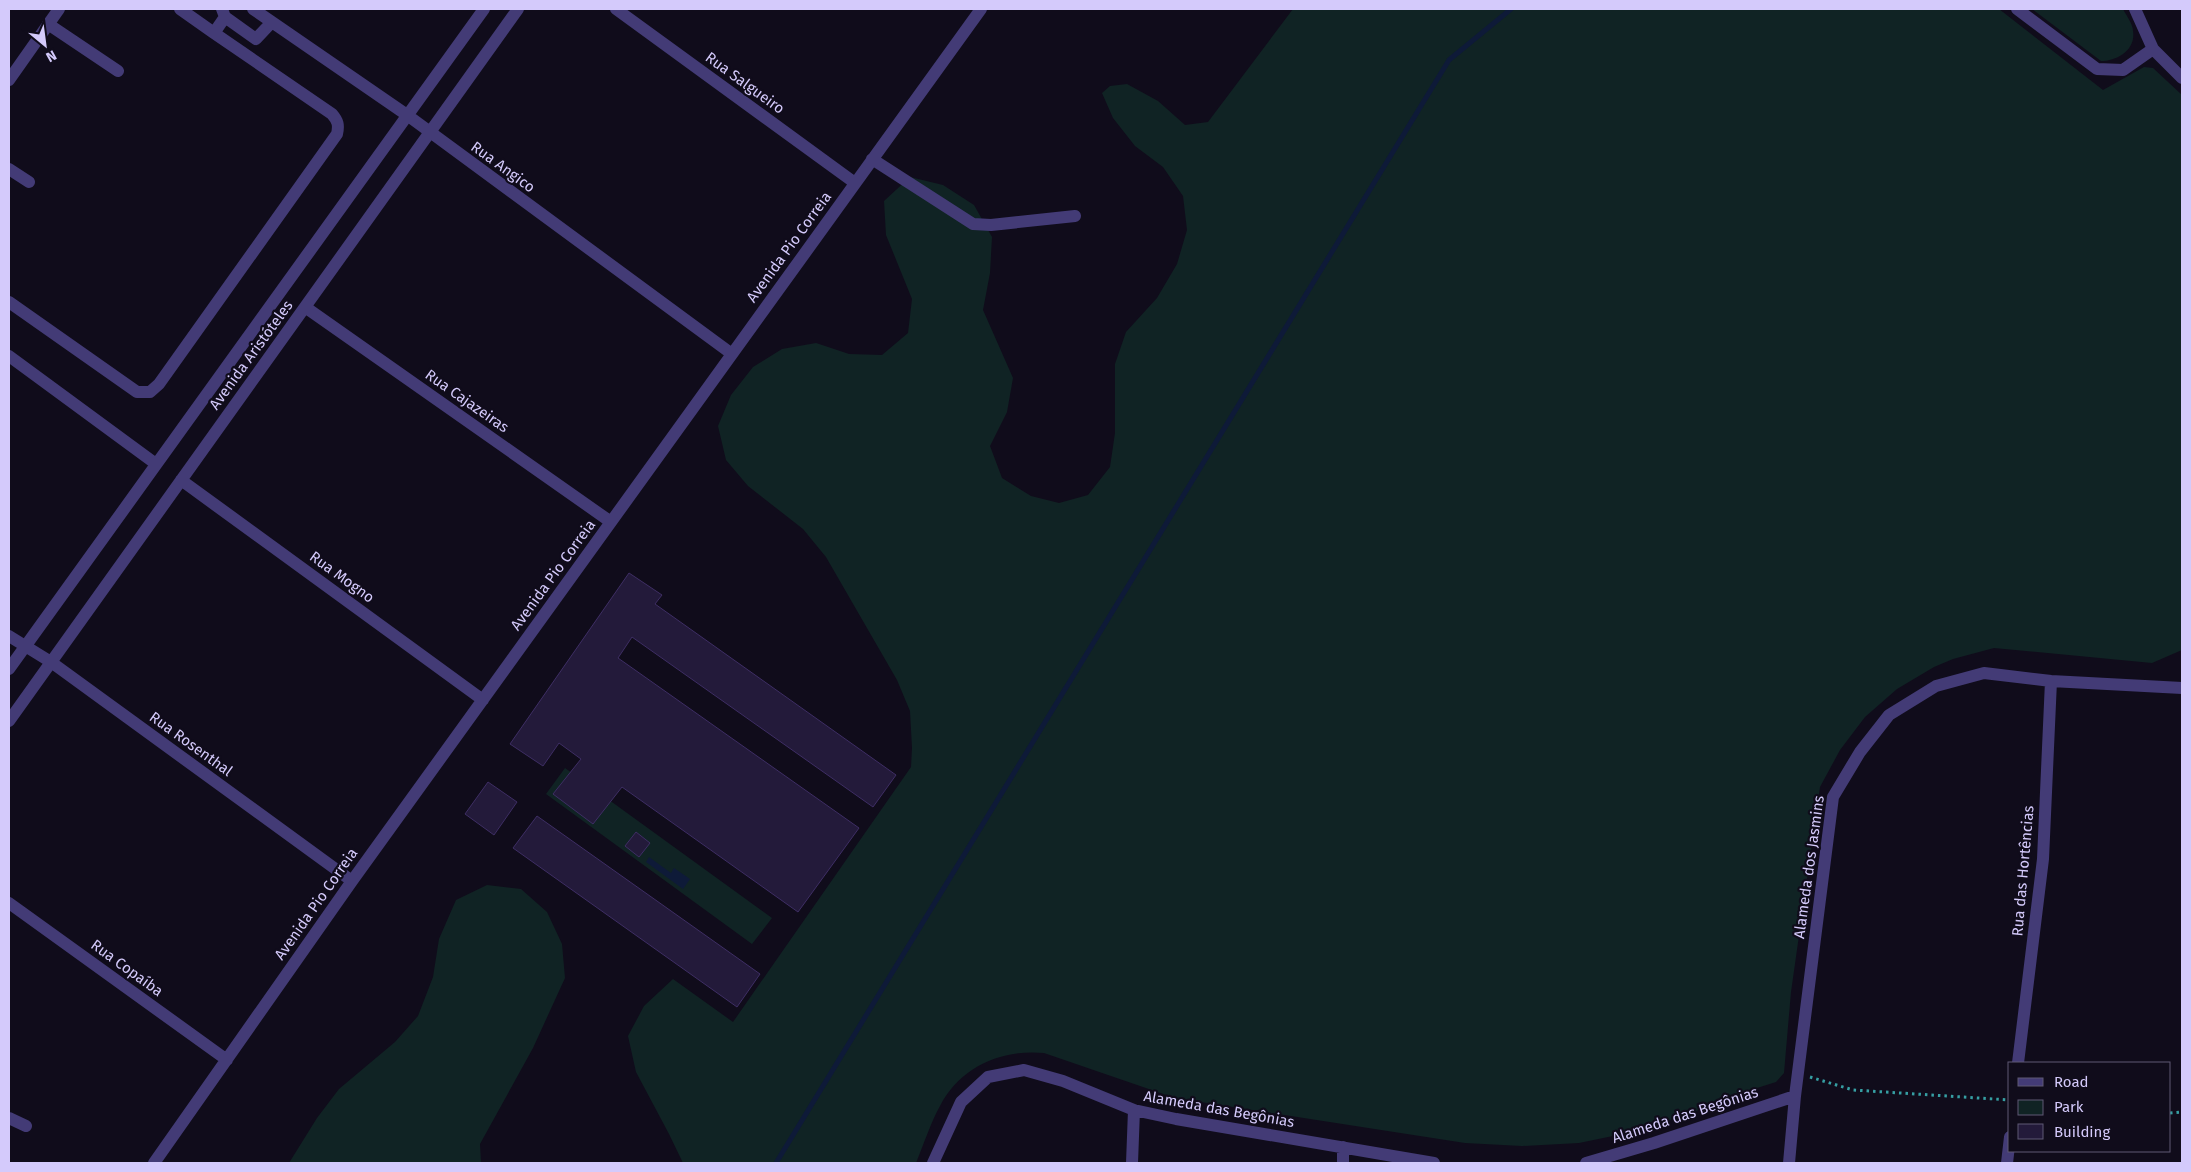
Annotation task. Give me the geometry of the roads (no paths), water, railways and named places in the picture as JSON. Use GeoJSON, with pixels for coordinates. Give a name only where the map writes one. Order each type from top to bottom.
{"type":"FeatureCollection","features":[{"type":"Feature","properties":{"kind":"street"},"geometry":{"type":"LineString","coordinates":[[9,80],[59,9]]}},
{"type":"Feature","properties":{"kind":"street"},"geometry":{"type":"LineString","coordinates":[[9,302],[136,392],[150,392],[159,384],[337,134],[338,120],[332,114],[180,9]]}},
{"type":"Feature","properties":{"kind":"street","name":"Rua Angico"},"geometry":{"type":"LineString","coordinates":[[253,9],[407,115],[732,354]]}},
{"type":"Feature","properties":{"kind":"street","name":"Avenida Aristóteles"},"geometry":{"type":"LineString","coordinates":[[9,669],[484,9]]}},
{"type":"Feature","properties":{"kind":"street","name":"Avenida Aristóteles"},"geometry":{"type":"LineString","coordinates":[[9,721],[518,9]]}},
{"type":"Feature","properties":{"kind":"street","name":"Rua Salgueiro"},"geometry":{"type":"LineString","coordinates":[[616,9],[855,184]]}},
{"type":"Feature","properties":{"kind":"street","name":"Avenida Pio Correia"},"geometry":{"type":"LineString","coordinates":[[154,1163],[352,881],[981,9]]}},
{"type":"Feature","properties":{"kind":"street"},"geometry":{"type":"LineString","coordinates":[[2017,9],[2097,69],[2123,70],[2153,49]]}},
{"type":"Feature","properties":{"kind":"street"},"geometry":{"type":"LineString","coordinates":[[2135,9],[2153,49],[2182,78]]}},
{"type":"Feature","properties":{"kind":"street"},"geometry":{"type":"LineString","coordinates":[[214,33],[224,13],[256,39]]}},
{"type":"Feature","properties":{"kind":"street"},"geometry":{"type":"LineString","coordinates":[[245,53],[272,22]]}},
{"type":"Feature","properties":{"kind":"street"},"geometry":{"type":"LineString","coordinates":[[48,24],[118,71]]}},
{"type":"Feature","properties":{"kind":"street"},"geometry":{"type":"LineString","coordinates":[[872,159],[972,224],[990,226],[1075,216]]}},
{"type":"Feature","properties":{"kind":"street"},"geometry":{"type":"LineString","coordinates":[[9,169],[29,182]]}},
{"type":"Feature","properties":{"kind":"street","name":"Rua Cajazeiras"},"geometry":{"type":"LineString","coordinates":[[305,308],[611,522]]}},
{"type":"Feature","properties":{"kind":"street"},"geometry":{"type":"LineString","coordinates":[[9,356],[156,464]]}},
{"type":"Feature","properties":{"kind":"street","name":"Rua Mogno"},"geometry":{"type":"LineString","coordinates":[[181,480],[482,700]]}},
{"type":"Feature","properties":{"kind":"street","name":"Rua Rosenthal"},"geometry":{"type":"LineString","coordinates":[[9,636],[50,662],[352,881]]}},
{"type":"Feature","properties":{"kind":"street","name":"Alameda dos Jasmins"},"geometry":{"type":"LineString","coordinates":[[1788,1163],[1797,1074],[1833,797],[1860,752],[1889,715],[1936,686],[1984,673],[2051,681],[2182,688]]}},
{"type":"Feature","properties":{"kind":"street","name":"Rua das Hortências"},"geometry":{"type":"LineString","coordinates":[[2018,1062],[2043,859],[2051,681]]}},
{"type":"Feature","properties":{"kind":"street","name":"Rua Copaíba"},"geometry":{"type":"LineString","coordinates":[[9,903],[227,1060]]}},
{"type":"Feature","properties":{"kind":"street","name":"Alameda das Begônias"},"geometry":{"type":"LineString","coordinates":[[933,1163],[961,1102],[988,1077],[1024,1070],[1063,1081],[1134,1110],[1176,1119],[1434,1163]]}},
{"type":"Feature","properties":{"kind":"street","name":"Alameda das Begônias"},"geometry":{"type":"LineString","coordinates":[[1586,1163],[1654,1143],[1795,1096]]}},
{"type":"Feature","properties":{"kind":"street"},"geometry":{"type":"LineString","coordinates":[[1132,1163],[1134,1110]]}},
{"type":"Feature","properties":{"kind":"street"},"geometry":{"type":"LineString","coordinates":[[9,1118],[26,1126]]}},
{"type":"Feature","properties":{"kind":"street"},"geometry":{"type":"LineString","coordinates":[[1342,1163],[1343,1148]]}},
{"type":"Feature","properties":{"kind":"water"},"geometry":{"type":"Polygon","coordinates":[[[649,857],[671,873],[674,868],[690,879],[683,889],[646,862],[649,857]]]}},
{"type":"Feature","properties":{"kind":"waterway"},"geometry":{"type":"LineString","coordinates":[[776,1163],[1449,60],[1511,9]]}}]}
